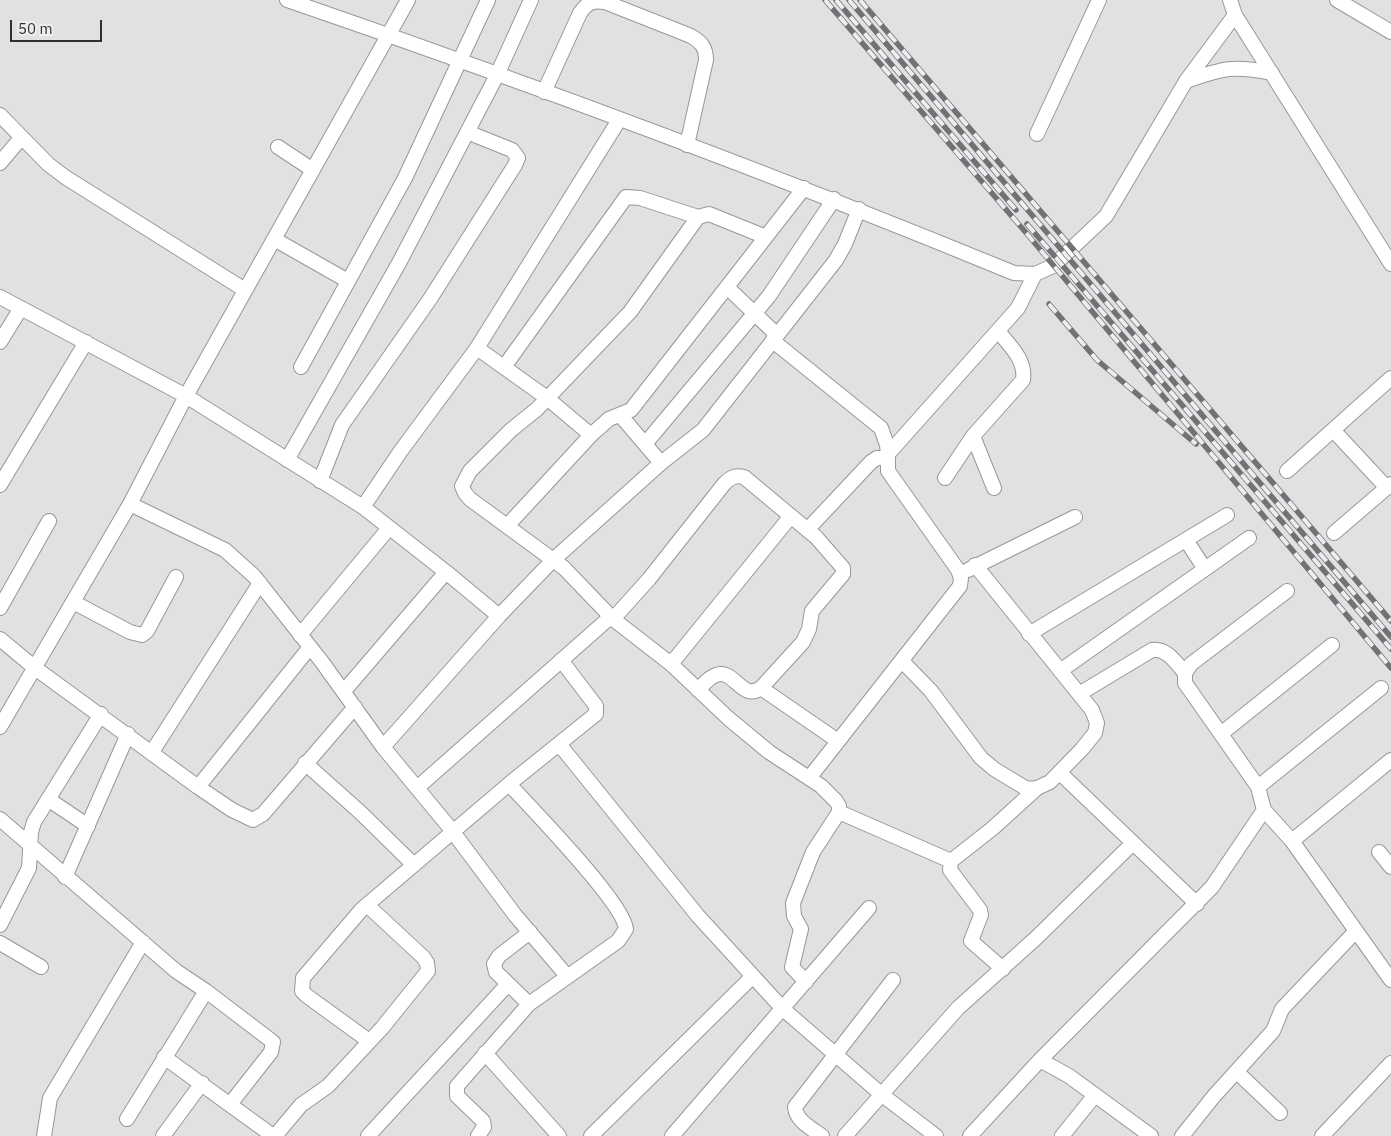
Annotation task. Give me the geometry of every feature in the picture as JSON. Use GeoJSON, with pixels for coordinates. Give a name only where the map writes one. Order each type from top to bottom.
{"type":"FeatureCollection","features":[{"type":"Feature","properties":{"kind":"street"},"geometry":{"type":"LineString","coordinates":[[287,0],[458,60],[834,199],[1014,272],[1035,274],[1053,266],[1106,216],[1186,81],[1234,15]]}},
{"type":"Feature","properties":{"kind":"street"},"geometry":{"type":"LineString","coordinates":[[0,727],[130,504],[186,396],[408,0]]}},
{"type":"Feature","properties":{"kind":"street"},"geometry":{"type":"LineString","coordinates":[[301,367],[405,178],[458,60],[488,0]]}},
{"type":"Feature","properties":{"kind":"street"},"geometry":{"type":"LineString","coordinates":[[287,460],[399,262],[497,75],[531,0]]}},
{"type":"Feature","properties":{"kind":"street"},"geometry":{"type":"LineString","coordinates":[[544,92],[587,2],[595,0],[605,2],[700,42],[706,50],[706,60],[687,145]]}},
{"type":"Feature","properties":{"kind":"street"},"geometry":{"type":"LineString","coordinates":[[1037,134],[1099,0]]}},
{"type":"Feature","properties":{"kind":"street"},"geometry":{"type":"LineString","coordinates":[[1230,0],[1234,15],[1391,264]]}},
{"type":"Feature","properties":{"kind":"street"},"geometry":{"type":"LineString","coordinates":[[1337,0],[1391,32]]}},
{"type":"Feature","properties":{"kind":"street"},"geometry":{"type":"LineString","coordinates":[[1186,81],[1226,68],[1252,69],[1272,74]]}},
{"type":"Feature","properties":{"kind":"street"},"geometry":{"type":"LineString","coordinates":[[0,115],[48,164],[73,182],[246,290]]}},
{"type":"Feature","properties":{"kind":"street"},"geometry":{"type":"LineString","coordinates":[[363,507],[400,452],[476,348],[619,120]]}},
{"type":"Feature","properties":{"kind":"street"},"geometry":{"type":"LineString","coordinates":[[320,481],[342,425],[430,299],[518,158],[512,150],[467,132]]}},
{"type":"Feature","properties":{"kind":"street"},"geometry":{"type":"LineString","coordinates":[[0,163],[21,138]]}},
{"type":"Feature","properties":{"kind":"street"},"geometry":{"type":"LineString","coordinates":[[278,147],[313,170]]}},
{"type":"Feature","properties":{"kind":"street"},"geometry":{"type":"LineString","coordinates":[[507,526],[591,434],[609,420],[631,410],[728,288],[804,188]]}},
{"type":"Feature","properties":{"kind":"street"},"geometry":{"type":"LineString","coordinates":[[504,367],[626,197],[634,196],[698,217],[709,214],[766,237]]}},
{"type":"Feature","properties":{"kind":"street"},"geometry":{"type":"LineString","coordinates":[[645,444],[736,338],[769,296],[834,199]]}},
{"type":"Feature","properties":{"kind":"street"},"geometry":{"type":"LineString","coordinates":[[383,747],[499,616],[553,560],[661,463],[703,430],[836,260],[851,231],[859,209]]}},
{"type":"Feature","properties":{"kind":"street"},"geometry":{"type":"LineString","coordinates":[[698,217],[630,312],[547,398],[511,430],[464,479],[462,486],[465,493],[553,560],[613,619],[671,664],[769,752],[810,777],[836,801],[839,812],[813,852],[793,903],[794,916],[801,929],[792,967],[806,982]]}},
{"type":"Feature","properties":{"kind":"street"},"geometry":{"type":"LineString","coordinates":[[274,239],[348,282]]}},
{"type":"Feature","properties":{"kind":"street"},"geometry":{"type":"LineString","coordinates":[[807,530],[871,462],[887,456],[1018,308],[1035,274]]}},
{"type":"Feature","properties":{"kind":"street"},"geometry":{"type":"LineString","coordinates":[[728,288],[775,333],[773,341]]}},
{"type":"Feature","properties":{"kind":"street"},"geometry":{"type":"LineString","coordinates":[[0,297],[186,396],[363,507],[499,616]]}},
{"type":"Feature","properties":{"kind":"street"},"geometry":{"type":"LineString","coordinates":[[0,342],[21,308]]}},
{"type":"Feature","properties":{"kind":"street"},"geometry":{"type":"LineString","coordinates":[[946,478],[974,436],[1023,380],[1025,370],[1021,360],[998,331]]}},
{"type":"Feature","properties":{"kind":"street"},"geometry":{"type":"LineString","coordinates":[[773,341],[882,428],[887,445],[888,470],[891,476],[958,570],[961,578],[960,586],[810,777]]}},
{"type":"Feature","properties":{"kind":"street"},"geometry":{"type":"LineString","coordinates":[[0,485],[86,342]]}},
{"type":"Feature","properties":{"kind":"street"},"geometry":{"type":"LineString","coordinates":[[476,348],[547,398],[591,434]]}},
{"type":"Feature","properties":{"kind":"street"},"geometry":{"type":"LineString","coordinates":[[1287,471],[1391,378]]}},
{"type":"Feature","properties":{"kind":"street"},"geometry":{"type":"LineString","coordinates":[[621,416],[661,463]]}},
{"type":"Feature","properties":{"kind":"street"},"geometry":{"type":"LineString","coordinates":[[1333,430],[1389,486],[1334,533]]}},
{"type":"Feature","properties":{"kind":"street"},"geometry":{"type":"LineString","coordinates":[[974,436],[994,488]]}},
{"type":"Feature","properties":{"kind":"street"},"geometry":{"type":"LineString","coordinates":[[417,788],[607,620],[613,619],[649,578],[724,484],[732,477],[744,477],[807,530],[843,568],[843,574],[812,610],[809,629],[803,642],[756,692],[750,692],[726,675],[719,674],[713,676],[698,690]]}},
{"type":"Feature","properties":{"kind":"street"},"geometry":{"type":"LineString","coordinates":[[130,504],[225,550],[243,564],[344,691],[383,747],[567,976]]}},
{"type":"Feature","properties":{"kind":"street"},"geometry":{"type":"LineString","coordinates":[[1029,634],[1227,515]]}},
{"type":"Feature","properties":{"kind":"street"},"geometry":{"type":"LineString","coordinates":[[671,664],[791,516]]}},
{"type":"Feature","properties":{"kind":"street"},"geometry":{"type":"LineString","coordinates":[[961,578],[975,566],[1076,518]]}},
{"type":"Feature","properties":{"kind":"street"},"geometry":{"type":"LineString","coordinates":[[0,608],[48,521]]}},
{"type":"Feature","properties":{"kind":"street"},"geometry":{"type":"LineString","coordinates":[[300,636],[389,528]]}},
{"type":"Feature","properties":{"kind":"street"},"geometry":{"type":"LineString","coordinates":[[1060,671],[1249,538]]}},
{"type":"Feature","properties":{"kind":"street"},"geometry":{"type":"LineString","coordinates":[[1186,540],[1205,569]]}},
{"type":"Feature","properties":{"kind":"street"},"geometry":{"type":"LineString","coordinates":[[975,566],[1092,710],[1097,723],[1094,733],[1060,773],[1037,788],[993,828],[951,860],[950,870],[980,910],[981,915],[971,942],[1003,969]]}},
{"type":"Feature","properties":{"kind":"street"},"geometry":{"type":"LineString","coordinates":[[344,691],[446,572]]}},
{"type":"Feature","properties":{"kind":"street"},"geometry":{"type":"LineString","coordinates":[[73,602],[130,632],[142,634],[147,631],[176,577]]}},
{"type":"Feature","properties":{"kind":"street"},"geometry":{"type":"LineString","coordinates":[[152,752],[260,583]]}},
{"type":"Feature","properties":{"kind":"street"},"geometry":{"type":"LineString","coordinates":[[1185,673],[1191,664],[1287,591]]}},
{"type":"Feature","properties":{"kind":"street"},"geometry":{"type":"LineString","coordinates":[[0,639],[36,668],[198,787],[239,815],[253,820],[263,814],[355,707]]}},
{"type":"Feature","properties":{"kind":"street"},"geometry":{"type":"LineString","coordinates":[[1222,733],[1332,645]]}},
{"type":"Feature","properties":{"kind":"street"},"geometry":{"type":"LineString","coordinates":[[198,787],[310,647]]}},
{"type":"Feature","properties":{"kind":"street"},"geometry":{"type":"LineString","coordinates":[[1078,694],[1152,650],[1159,649],[1165,652],[1185,673],[1186,683],[1258,787],[1264,810],[1292,842],[1391,980]]}},
{"type":"Feature","properties":{"kind":"street"},"geometry":{"type":"LineString","coordinates":[[369,1041],[307,996],[302,991],[302,978],[367,905],[509,784],[591,719],[597,710],[562,660]]}},
{"type":"Feature","properties":{"kind":"street"},"geometry":{"type":"LineString","coordinates":[[902,661],[931,691],[981,758],[1015,783],[1027,789],[1037,788]]}},
{"type":"Feature","properties":{"kind":"street"},"geometry":{"type":"LineString","coordinates":[[761,688],[838,741]]}},
{"type":"Feature","properties":{"kind":"street"},"geometry":{"type":"LineString","coordinates":[[1258,787],[1381,688]]}},
{"type":"Feature","properties":{"kind":"street"},"geometry":{"type":"LineString","coordinates":[[0,925],[26,874],[31,855],[30,846],[34,822],[101,714]]}},
{"type":"Feature","properties":{"kind":"street"},"geometry":{"type":"LineString","coordinates":[[65,877],[128,734]]}},
{"type":"Feature","properties":{"kind":"street"},"geometry":{"type":"LineString","coordinates":[[559,744],[698,916],[783,1009],[881,1094],[936,1136]]}},
{"type":"Feature","properties":{"kind":"street"},"geometry":{"type":"LineString","coordinates":[[1292,842],[1391,760]]}},
{"type":"Feature","properties":{"kind":"street"},"geometry":{"type":"LineString","coordinates":[[305,764],[361,813],[414,865]]}},
{"type":"Feature","properties":{"kind":"street"},"geometry":{"type":"LineString","coordinates":[[1060,773],[1196,904]]}},
{"type":"Feature","properties":{"kind":"street"},"geometry":{"type":"LineString","coordinates":[[478,1136],[484,1127],[483,1121],[456,1096],[457,1086],[529,1004],[618,941],[626,929],[626,922],[606,893],[509,784]]}},
{"type":"Feature","properties":{"kind":"street"},"geometry":{"type":"LineString","coordinates":[[48,799],[88,826]]}},
{"type":"Feature","properties":{"kind":"street"},"geometry":{"type":"LineString","coordinates":[[970,1136],[1040,1060],[1196,904],[1217,880],[1264,810]]}},
{"type":"Feature","properties":{"kind":"street"},"geometry":{"type":"LineString","coordinates":[[839,812],[951,860]]}},
{"type":"Feature","properties":{"kind":"street"},"geometry":{"type":"LineString","coordinates":[[0,820],[176,972],[206,991],[273,1042],[270,1052],[231,1103]]}},
{"type":"Feature","properties":{"kind":"street"},"geometry":{"type":"LineString","coordinates":[[845,1136],[958,1008],[1003,969],[1132,843]]}},
{"type":"Feature","properties":{"kind":"street"},"geometry":{"type":"LineString","coordinates":[[1379,852],[1391,866]]}},
{"type":"Feature","properties":{"kind":"street"},"geometry":{"type":"LineString","coordinates":[[164,1056],[274,1136],[301,1105],[328,1086],[428,971],[428,963],[423,957],[367,905]]}},
{"type":"Feature","properties":{"kind":"street"},"geometry":{"type":"LineString","coordinates":[[672,1136],[869,908]]}},
{"type":"Feature","properties":{"kind":"street"},"geometry":{"type":"LineString","coordinates":[[529,1004],[496,972],[494,964],[499,956],[530,932]]}},
{"type":"Feature","properties":{"kind":"street"},"geometry":{"type":"LineString","coordinates":[[1182,1136],[1274,1031],[1282,1009],[1355,932]]}},
{"type":"Feature","properties":{"kind":"street"},"geometry":{"type":"LineString","coordinates":[[44,1136],[50,1098],[142,942]]}},
{"type":"Feature","properties":{"kind":"street"},"geometry":{"type":"LineString","coordinates":[[0,943],[41,967]]}},
{"type":"Feature","properties":{"kind":"street"},"geometry":{"type":"LineString","coordinates":[[591,1136],[753,976]]}},
{"type":"Feature","properties":{"kind":"street"},"geometry":{"type":"LineString","coordinates":[[822,1136],[800,1120],[795,1114],[795,1107],[893,980]]}},
{"type":"Feature","properties":{"kind":"street"},"geometry":{"type":"LineString","coordinates":[[368,1136],[508,984]]}},
{"type":"Feature","properties":{"kind":"street"},"geometry":{"type":"LineString","coordinates":[[127,1119],[164,1056],[206,991]]}},
{"type":"Feature","properties":{"kind":"street"},"geometry":{"type":"LineString","coordinates":[[485,1053],[559,1136]]}},
{"type":"Feature","properties":{"kind":"street"},"geometry":{"type":"LineString","coordinates":[[1040,1060],[1069,1076],[1151,1136]]}},
{"type":"Feature","properties":{"kind":"street"},"geometry":{"type":"LineString","coordinates":[[1322,1136],[1391,1063]]}},
{"type":"Feature","properties":{"kind":"street"},"geometry":{"type":"LineString","coordinates":[[1237,1072],[1280,1113]]}},
{"type":"Feature","properties":{"kind":"street"},"geometry":{"type":"LineString","coordinates":[[163,1136],[202,1083]]}},
{"type":"Feature","properties":{"kind":"street"},"geometry":{"type":"LineString","coordinates":[[1062,1136],[1095,1095]]}},
{"type":"Feature","properties":{"kind":"railway"},"geometry":{"type":"LineString","coordinates":[[825,0],[1028,235],[1391,668]]}},
{"type":"Feature","properties":{"kind":"railway"},"geometry":{"type":"LineString","coordinates":[[836,0],[1016,210]]}},
{"type":"Feature","properties":{"kind":"railway"},"geometry":{"type":"LineString","coordinates":[[849,0],[1391,637]]}},
{"type":"Feature","properties":{"kind":"railway"},"geometry":{"type":"LineString","coordinates":[[860,0],[1391,621]]}},
{"type":"Feature","properties":{"kind":"railway"},"geometry":{"type":"LineString","coordinates":[[1027,224],[1391,649]]}},
{"type":"Feature","properties":{"kind":"railway"},"geometry":{"type":"LineString","coordinates":[[1049,304],[1097,360],[1196,444]]}}]}
